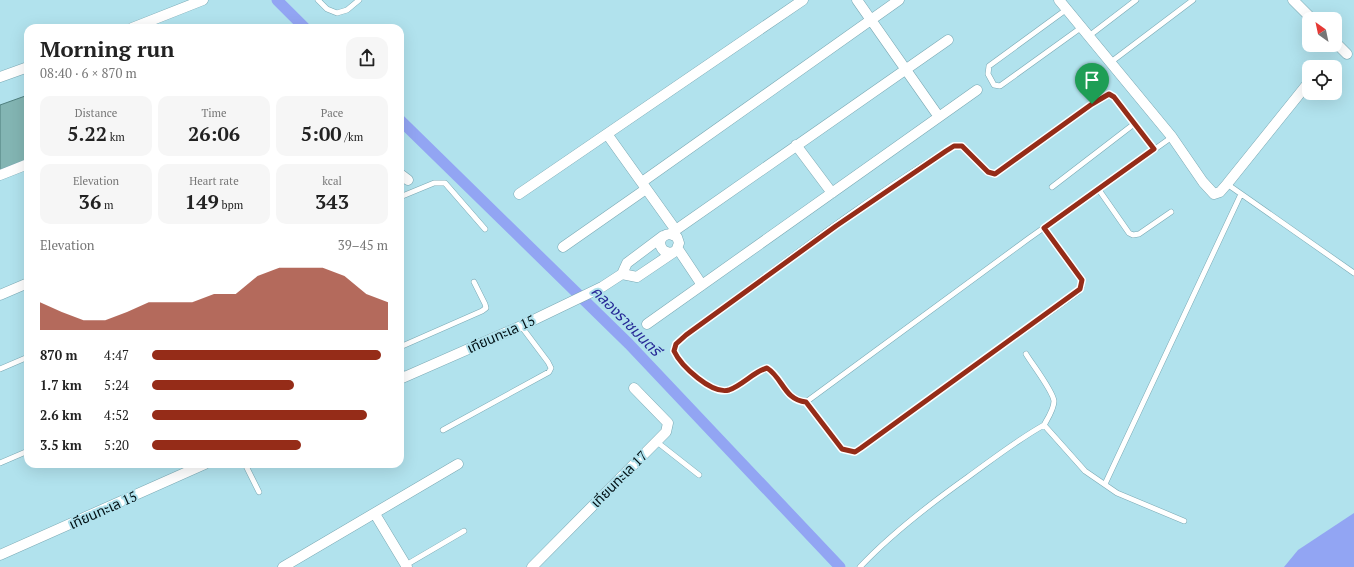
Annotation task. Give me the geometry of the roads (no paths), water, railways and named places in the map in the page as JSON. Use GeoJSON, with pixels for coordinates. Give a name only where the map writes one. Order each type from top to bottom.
{"type":"FeatureCollection","features":[{"type":"Feature","properties":{"kind":"street"},"geometry":{"type":"LineString","coordinates":[[142,24],[203,0]]}},
{"type":"Feature","properties":{"kind":"street"},"geometry":{"type":"LineString","coordinates":[[519,194],[803,0]]}},
{"type":"Feature","properties":{"kind":"street"},"geometry":{"type":"LineString","coordinates":[[857,0],[939,117]]}},
{"type":"Feature","properties":{"kind":"street"},"geometry":{"type":"LineString","coordinates":[[563,247],[644,185],[870,19],[899,0]]}},
{"type":"Feature","properties":{"kind":"street"},"geometry":{"type":"LineString","coordinates":[[1059,0],[1172,138],[1212,193],[1220,192],[1302,91]]}},
{"type":"Feature","properties":{"kind":"street"},"geometry":{"type":"LineString","coordinates":[[1293,0],[1305,12]]}},
{"type":"Feature","properties":{"kind":"street"},"geometry":{"type":"LineString","coordinates":[[607,134],[644,185],[669,233],[675,235],[679,240],[676,250],[637,277],[622,274],[627,263],[669,233],[948,40]]}},
{"type":"Feature","properties":{"kind":"street"},"geometry":{"type":"LineString","coordinates":[[1342,49],[1347,54]]}},
{"type":"Feature","properties":{"kind":"street"},"geometry":{"type":"LineString","coordinates":[[0,77],[24,68]]}},
{"type":"Feature","properties":{"kind":"street"},"geometry":{"type":"LineString","coordinates":[[647,324],[977,90]]}},
{"type":"Feature","properties":{"kind":"street"},"geometry":{"type":"LineString","coordinates":[[796,145],[832,193]]}},
{"type":"Feature","properties":{"kind":"street"},"geometry":{"type":"LineString","coordinates":[[0,174],[24,165]]}},
{"type":"Feature","properties":{"kind":"street"},"geometry":{"type":"LineString","coordinates":[[669,233],[660,242],[661,249],[667,253],[676,250]]}},
{"type":"Feature","properties":{"kind":"street"},"geometry":{"type":"LineString","coordinates":[[676,250],[702,285]]}},
{"type":"Feature","properties":{"kind":"street","name":"เทียนทะเล 15"},"geometry":{"type":"LineString","coordinates":[[404,374],[521,326],[602,287],[622,274]]}},
{"type":"Feature","properties":{"kind":"street"},"geometry":{"type":"LineString","coordinates":[[0,295],[24,285]]}},
{"type":"Feature","properties":{"kind":"street","name":"เทียนทะเล 17"},"geometry":{"type":"LineString","coordinates":[[532,567],[666,432],[668,423],[634,388]]}},
{"type":"Feature","properties":{"kind":"street"},"geometry":{"type":"LineString","coordinates":[[283,567],[458,464]]}},
{"type":"Feature","properties":{"kind":"street","name":"เทียนทะเล 15"},"geometry":{"type":"LineString","coordinates":[[0,555],[196,468]]}},
{"type":"Feature","properties":{"kind":"street"},"geometry":{"type":"LineString","coordinates":[[375,514],[407,566]]}},
{"type":"Feature","properties":{"kind":"lane"},"geometry":{"type":"LineString","coordinates":[[318,0],[328,9],[337,13],[346,10],[360,0]]}},
{"type":"Feature","properties":{"kind":"lane"},"geometry":{"type":"LineString","coordinates":[[1089,36],[1136,0]]}},
{"type":"Feature","properties":{"kind":"lane"},"geometry":{"type":"LineString","coordinates":[[1111,62],[1193,0]]}},
{"type":"Feature","properties":{"kind":"lane"},"geometry":{"type":"LineString","coordinates":[[1067,9],[989,66],[988,74],[994,85],[1000,86],[1082,27]]}},
{"type":"Feature","properties":{"kind":"lane"},"geometry":{"type":"LineString","coordinates":[[1154,149],[1114,97],[1109,94],[1105,95],[995,174],[988,172],[962,146],[954,146],[891,187],[686,335],[676,344],[674,351],[686,368],[701,380],[722,391],[730,389],[761,370],[767,368],[792,397],[797,401],[806,402],[1044,228],[1099,190],[1154,149],[1172,138]]}},
{"type":"Feature","properties":{"kind":"lane"},"geometry":{"type":"LineString","coordinates":[[1052,187],[1134,124]]}},
{"type":"Feature","properties":{"kind":"lane"},"geometry":{"type":"LineString","coordinates":[[404,196],[440,182],[445,183],[451,188],[485,229]]}},
{"type":"Feature","properties":{"kind":"lane"},"geometry":{"type":"LineString","coordinates":[[1227,184],[1354,273]]}},
{"type":"Feature","properties":{"kind":"lane"},"geometry":{"type":"LineString","coordinates":[[1099,190],[1129,232],[1133,235],[1139,234],[1171,212]]}},
{"type":"Feature","properties":{"kind":"lane"},"geometry":{"type":"LineString","coordinates":[[1105,484],[1242,194]]}},
{"type":"Feature","properties":{"kind":"lane"},"geometry":{"type":"LineString","coordinates":[[806,402],[842,449],[855,452],[1078,292],[1082,286],[1082,280],[1044,228]]}},
{"type":"Feature","properties":{"kind":"lane"},"geometry":{"type":"LineString","coordinates":[[404,345],[486,308],[474,282]]}},
{"type":"Feature","properties":{"kind":"lane"},"geometry":{"type":"LineString","coordinates":[[443,430],[549,372],[551,368],[548,362],[521,326]]}},
{"type":"Feature","properties":{"kind":"lane"},"geometry":{"type":"LineString","coordinates":[[860,567],[906,524],[939,498],[1010,446],[1044,425],[1052,409],[1054,400],[1026,354]]}},
{"type":"Feature","properties":{"kind":"lane"},"geometry":{"type":"LineString","coordinates":[[0,369],[24,359]]}},
{"type":"Feature","properties":{"kind":"lane"},"geometry":{"type":"LineString","coordinates":[[1044,425],[1085,471],[1117,493],[1184,522]]}},
{"type":"Feature","properties":{"kind":"lane"},"geometry":{"type":"LineString","coordinates":[[657,442],[699,475]]}},
{"type":"Feature","properties":{"kind":"lane"},"geometry":{"type":"LineString","coordinates":[[0,463],[24,453]]}},
{"type":"Feature","properties":{"kind":"lane"},"geometry":{"type":"LineString","coordinates":[[247,468],[259,492]]}},
{"type":"Feature","properties":{"kind":"lane"},"geometry":{"type":"LineString","coordinates":[[407,566],[464,531]]}},
{"type":"Feature","properties":{"kind":"water"},"geometry":{"type":"Polygon","coordinates":[[[1354,513],[1354,567],[1284,567],[1298,550],[1354,513]]]}},
{"type":"Feature","properties":{"kind":"waterway","name":"คลองราชมนตรี"},"geometry":{"type":"LineString","coordinates":[[277,0],[301,24]]}},
{"type":"Feature","properties":{"kind":"waterway","name":"คลองราชมนตรี"},"geometry":{"type":"LineString","coordinates":[[404,124],[629,344],[840,567]]}}]}
